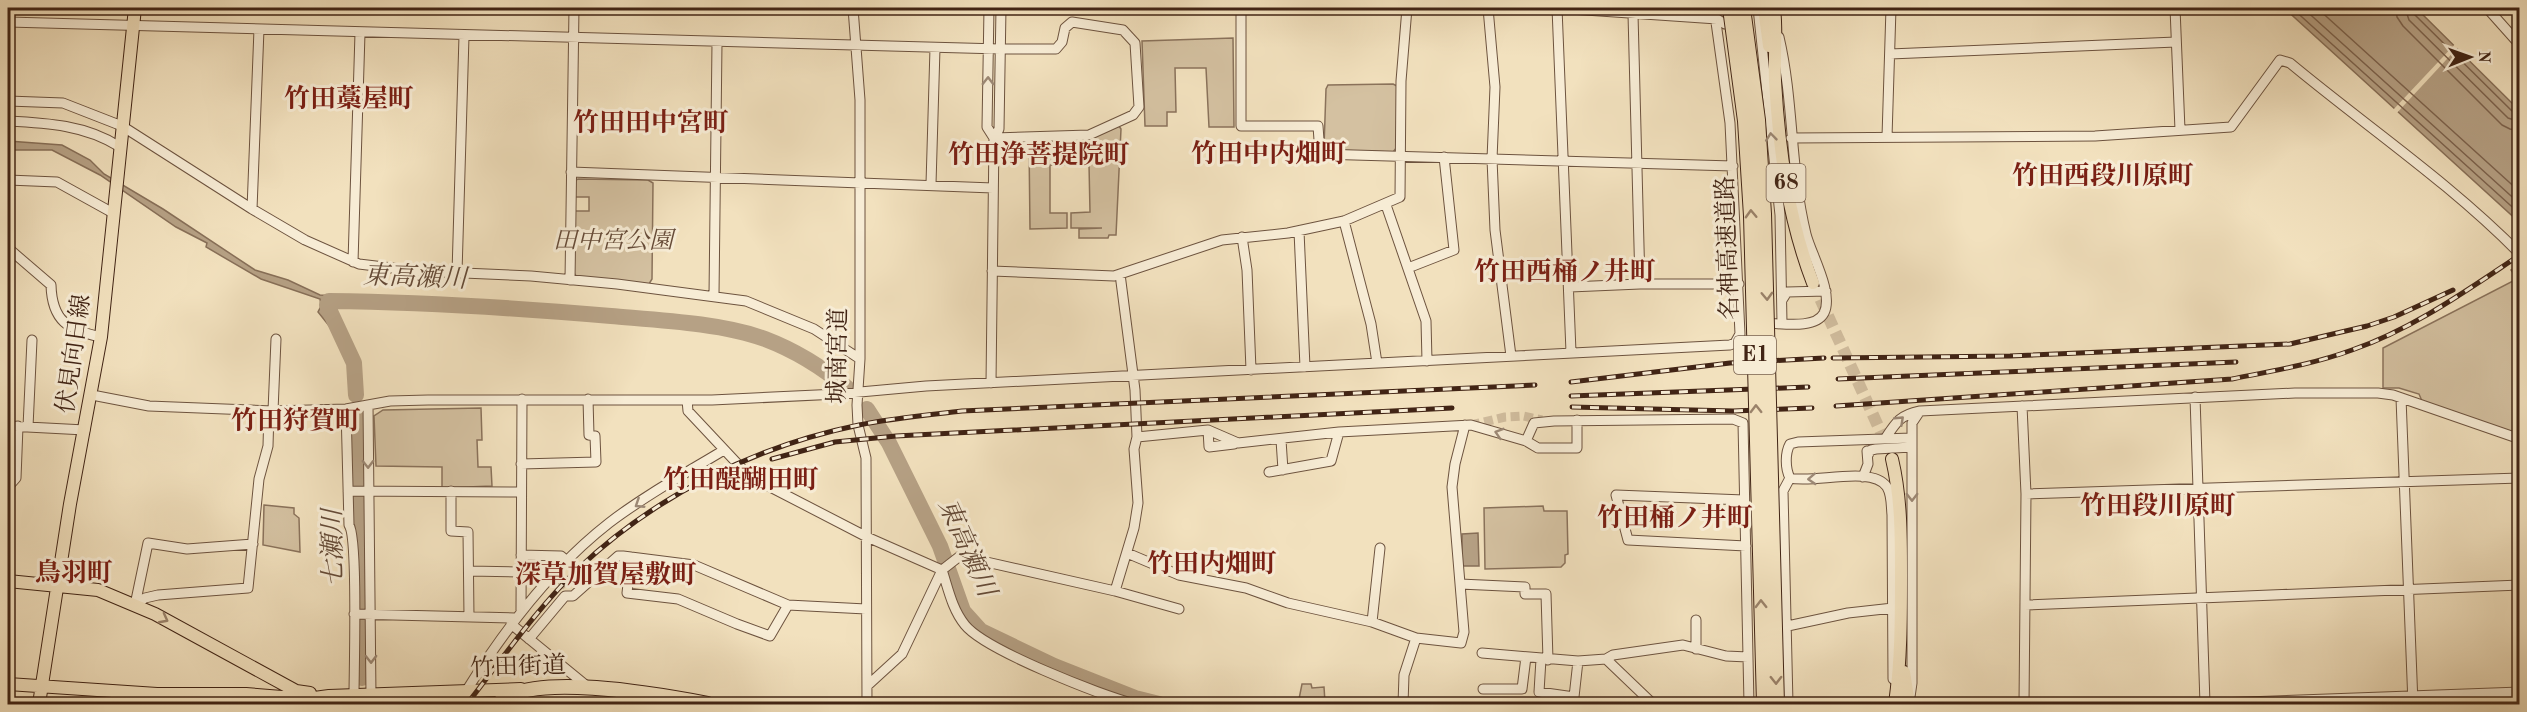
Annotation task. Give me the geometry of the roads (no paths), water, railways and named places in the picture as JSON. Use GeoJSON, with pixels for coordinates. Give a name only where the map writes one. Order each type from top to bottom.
{"type":"FeatureCollection","features":[{"type":"Feature","properties":{"kind":"highway","name":"名神高速道路"},"geometry":{"type":"LineString","coordinates":[[1730,8],[1745,121],[1751,216],[1764,705]]}},
{"type":"Feature","properties":{"kind":"highway","name":"名神高速道路"},"geometry":{"type":"LineString","coordinates":[[1743,8],[1758,120],[1764,214],[1777,705]]}},
{"type":"Feature","properties":{"kind":"highway","name":"竹田街道"},"geometry":{"type":"LineString","coordinates":[[529,689],[626,690],[667,700],[707,704]]}},
{"type":"Feature","properties":{"kind":"highway"},"geometry":{"type":"LineString","coordinates":[[498,705],[508,696],[529,689]]}},
{"type":"Feature","properties":{"kind":"main road","name":"伏見向日線"},"geometry":{"type":"LineString","coordinates":[[39,705],[57,585],[101,337],[135,8]]}},
{"type":"Feature","properties":{"kind":"main road","name":"68"},"geometry":{"type":"LineString","coordinates":[[1764,8],[1770,62],[1775,80]]}},
{"type":"Feature","properties":{"kind":"main road","name":"68"},"geometry":{"type":"LineString","coordinates":[[1774,8],[1776,22],[1775,80],[1791,220],[1813,283]]}},
{"type":"Feature","properties":{"kind":"main road"},"geometry":{"type":"LineString","coordinates":[[1892,459],[1900,508],[1902,656],[1909,703]]}},
{"type":"Feature","properties":{"kind":"main road","name":"竹田街道"},"geometry":{"type":"LineString","coordinates":[[8,581],[98,590],[135,605],[296,691],[353,700],[371,695],[529,689]]}},
{"type":"Feature","properties":{"kind":"main road"},"geometry":{"type":"LineString","coordinates":[[1895,705],[1902,656]]}},
{"type":"Feature","properties":{"kind":"main road"},"geometry":{"type":"LineString","coordinates":[[276,679],[281,686],[279,701]]}},
{"type":"Feature","properties":{"kind":"main road","name":"竹田街道"},"geometry":{"type":"LineString","coordinates":[[8,684],[279,701],[329,696]]}},
{"type":"Feature","properties":{"kind":"main road"},"geometry":{"type":"LineString","coordinates":[[414,694],[456,704],[479,705]]}},
{"type":"Feature","properties":{"kind":"street"},"geometry":{"type":"LineString","coordinates":[[570,280],[574,8]]}},
{"type":"Feature","properties":{"kind":"street","name":"城南宮道"},"geometry":{"type":"LineString","coordinates":[[853,8],[860,100],[858,425],[866,458],[867,705]]}},
{"type":"Feature","properties":{"kind":"street"},"geometry":{"type":"LineString","coordinates":[[988,8],[987,127],[994,138]]}},
{"type":"Feature","properties":{"kind":"street"},"geometry":{"type":"LineString","coordinates":[[991,383],[994,138],[999,129],[1001,8]]}},
{"type":"Feature","properties":{"kind":"street"},"geometry":{"type":"LineString","coordinates":[[1241,8],[1241,126],[1318,126],[1320,154],[1733,166]]}},
{"type":"Feature","properties":{"kind":"street"},"geometry":{"type":"LineString","coordinates":[[992,271],[1114,276],[1222,240],[1299,231],[1344,221],[1386,205],[1400,197],[1401,81],[1407,8]]}},
{"type":"Feature","properties":{"kind":"street"},"geometry":{"type":"LineString","coordinates":[[1488,8],[1496,87],[1492,159],[1495,230],[1511,356]]}},
{"type":"Feature","properties":{"kind":"street"},"geometry":{"type":"LineString","coordinates":[[1571,352],[1570,287],[1556,8],[1717,19],[1725,24],[1759,23]]}},
{"type":"Feature","properties":{"kind":"street"},"geometry":{"type":"LineString","coordinates":[[92,395],[149,406],[271,411],[346,409],[390,401],[687,400],[1730,345],[1736,343],[1740,334],[1739,284],[1730,123],[1714,8]]}},
{"type":"Feature","properties":{"kind":"street"},"geometry":{"type":"LineString","coordinates":[[1758,8],[1780,215],[1782,323]]}},
{"type":"Feature","properties":{"kind":"street"},"geometry":{"type":"LineString","coordinates":[[1887,138],[1891,8]]}},
{"type":"Feature","properties":{"kind":"street"},"geometry":{"type":"LineString","coordinates":[[2175,8],[2180,130]]}},
{"type":"Feature","properties":{"kind":"street"},"geometry":{"type":"LineString","coordinates":[[2487,8],[2517,40]]}},
{"type":"Feature","properties":{"kind":"street"},"geometry":{"type":"LineString","coordinates":[[1633,14],[1640,284]]}},
{"type":"Feature","properties":{"kind":"street"},"geometry":{"type":"LineString","coordinates":[[2487,25],[2495,17]]}},
{"type":"Feature","properties":{"kind":"street"},"geometry":{"type":"LineString","coordinates":[[8,22],[989,49],[1056,49],[1062,42],[1065,28],[1072,22],[1123,30],[1135,43],[1139,107],[1133,115],[1089,135],[994,138]]}},
{"type":"Feature","properties":{"kind":"street"},"geometry":{"type":"LineString","coordinates":[[1740,322],[1812,323],[1819,319],[1826,307],[1826,291],[1804,225],[1791,138],[1781,45],[1776,22]]}},
{"type":"Feature","properties":{"kind":"street"},"geometry":{"type":"LineString","coordinates":[[252,209],[259,29]]}},
{"type":"Feature","properties":{"kind":"street"},"geometry":{"type":"LineString","coordinates":[[353,262],[360,33]]}},
{"type":"Feature","properties":{"kind":"street"},"geometry":{"type":"LineString","coordinates":[[457,273],[464,36]]}},
{"type":"Feature","properties":{"kind":"street"},"geometry":{"type":"LineString","coordinates":[[1890,54],[2176,42]]}},
{"type":"Feature","properties":{"kind":"street"},"geometry":{"type":"LineString","coordinates":[[714,295],[717,43]]}},
{"type":"Feature","properties":{"kind":"street"},"geometry":{"type":"LineString","coordinates":[[931,184],[935,48]]}},
{"type":"Feature","properties":{"kind":"street"},"geometry":{"type":"LineString","coordinates":[[1791,138],[2095,136],[2231,126],[2280,60],[2290,63],[2420,164],[2499,232],[2520,254]]}},
{"type":"Feature","properties":{"kind":"street"},"geometry":{"type":"LineString","coordinates":[[8,101],[63,103],[122,126],[252,209],[306,240],[353,262],[395,270],[570,280],[746,300],[814,329],[860,359]]}},
{"type":"Feature","properties":{"kind":"street"},"geometry":{"type":"LineString","coordinates":[[8,121],[67,126],[91,132],[120,147]]}},
{"type":"Feature","properties":{"kind":"street"},"geometry":{"type":"LineString","coordinates":[[1408,268],[1454,250],[1444,158]]}},
{"type":"Feature","properties":{"kind":"street"},"geometry":{"type":"LineString","coordinates":[[571,172],[993,188]]}},
{"type":"Feature","properties":{"kind":"street"},"geometry":{"type":"LineString","coordinates":[[8,180],[57,182],[113,210]]}},
{"type":"Feature","properties":{"kind":"street"},"geometry":{"type":"LineString","coordinates":[[1386,205],[1426,321],[1427,361]]}},
{"type":"Feature","properties":{"kind":"street"},"geometry":{"type":"LineString","coordinates":[[1344,221],[1371,324],[1377,363]]}},
{"type":"Feature","properties":{"kind":"street"},"geometry":{"type":"LineString","coordinates":[[1299,231],[1305,367]]}},
{"type":"Feature","properties":{"kind":"street"},"geometry":{"type":"LineString","coordinates":[[1242,237],[1247,270],[1251,370]]}},
{"type":"Feature","properties":{"kind":"street"},"geometry":{"type":"LineString","coordinates":[[8,248],[51,285],[52,303],[63,321],[83,333],[101,337]]}},
{"type":"Feature","properties":{"kind":"street"},"geometry":{"type":"LineString","coordinates":[[1115,591],[1134,528],[1138,503],[1134,449],[1137,436],[1133,376],[1120,274]]}},
{"type":"Feature","properties":{"kind":"street"},"geometry":{"type":"LineString","coordinates":[[1570,287],[1739,284]]}},
{"type":"Feature","properties":{"kind":"street"},"geometry":{"type":"LineString","coordinates":[[1782,300],[1787,292],[1826,291]]}},
{"type":"Feature","properties":{"kind":"street"},"geometry":{"type":"LineString","coordinates":[[135,605],[145,598],[158,594],[248,588],[260,479],[268,446],[276,339]]}},
{"type":"Feature","properties":{"kind":"street"},"geometry":{"type":"LineString","coordinates":[[8,493],[9,486],[16,478],[32,340]]}},
{"type":"Feature","properties":{"kind":"street"},"geometry":{"type":"LineString","coordinates":[[1885,439],[1895,424],[1906,414],[1920,411],[2195,397],[2378,393],[2401,398],[2520,439]]}},
{"type":"Feature","properties":{"kind":"street"},"geometry":{"type":"LineString","coordinates":[[2195,397],[2205,704]]}},
{"type":"Feature","properties":{"kind":"street"},"geometry":{"type":"LineString","coordinates":[[2401,398],[2413,700]]}},
{"type":"Feature","properties":{"kind":"street"},"geometry":{"type":"LineString","coordinates":[[522,399],[520,572],[516,618],[529,639],[590,688]]}},
{"type":"Feature","properties":{"kind":"street"},"geometry":{"type":"LineString","coordinates":[[521,464],[596,462],[595,436],[589,435],[588,399]]}},
{"type":"Feature","properties":{"kind":"street"},"geometry":{"type":"LineString","coordinates":[[687,400],[688,411],[749,476],[867,537],[942,569],[953,604],[963,623],[974,635],[1011,655],[1135,705]]}},
{"type":"Feature","properties":{"kind":"street"},"geometry":{"type":"LineString","coordinates":[[360,530],[349,525],[358,490],[368,405]]}},
{"type":"Feature","properties":{"kind":"street"},"geometry":{"type":"LineString","coordinates":[[2022,406],[2026,494],[2024,705]]}},
{"type":"Feature","properties":{"kind":"street"},"geometry":{"type":"LineString","coordinates":[[346,409],[358,490],[362,614],[371,695]]}},
{"type":"Feature","properties":{"kind":"street"},"geometry":{"type":"LineString","coordinates":[[1909,703],[1912,683],[1912,423],[1920,411]]}},
{"type":"Feature","properties":{"kind":"street"},"geometry":{"type":"LineString","coordinates":[[1526,441],[1534,423],[1554,421],[1733,419],[1743,423],[1749,705]]}},
{"type":"Feature","properties":{"kind":"street"},"geometry":{"type":"LineString","coordinates":[[1208,430],[1209,447],[1339,432],[1468,425],[1526,441],[1538,448],[1577,448],[1577,420]]}},
{"type":"Feature","properties":{"kind":"street"},"geometry":{"type":"LineString","coordinates":[[1127,553],[1179,575],[1246,588],[1288,603],[1372,622],[1416,638],[1461,643],[1464,632],[1452,487],[1455,464],[1468,425]]}},
{"type":"Feature","properties":{"kind":"street"},"geometry":{"type":"LineString","coordinates":[[8,426],[85,430]]}},
{"type":"Feature","properties":{"kind":"street"},"geometry":{"type":"LineString","coordinates":[[1137,436],[1208,430],[1238,443]]}},
{"type":"Feature","properties":{"kind":"street"},"geometry":{"type":"LineString","coordinates":[[1269,472],[1331,461],[1339,432]]}},
{"type":"Feature","properties":{"kind":"street"},"geometry":{"type":"LineString","coordinates":[[1790,478],[1787,472],[1786,450],[1790,444],[1885,439],[1912,443]]}},
{"type":"Feature","properties":{"kind":"street"},"geometry":{"type":"LineString","coordinates":[[1281,440],[1282,470]]}},
{"type":"Feature","properties":{"kind":"street"},"geometry":{"type":"LineString","coordinates":[[1863,477],[1868,464],[1867,440]]}},
{"type":"Feature","properties":{"kind":"street"},"geometry":{"type":"LineString","coordinates":[[1868,455],[1871,450],[1912,443]]}},
{"type":"Feature","properties":{"kind":"street"},"geometry":{"type":"LineString","coordinates":[[465,693],[516,618],[557,578],[567,561],[609,523],[724,450]]}},
{"type":"Feature","properties":{"kind":"street"},"geometry":{"type":"LineString","coordinates":[[1743,452],[1786,450]]}},
{"type":"Feature","properties":{"kind":"street"},"geometry":{"type":"LineString","coordinates":[[1790,478],[1805,480],[1863,477],[1880,480],[1889,492],[1892,515],[1895,705]]}},
{"type":"Feature","properties":{"kind":"street"},"geometry":{"type":"LineString","coordinates":[[1788,705],[1782,491],[1790,478]]}},
{"type":"Feature","properties":{"kind":"street"},"geometry":{"type":"LineString","coordinates":[[2026,494],[2520,478]]}},
{"type":"Feature","properties":{"kind":"street"},"geometry":{"type":"LineString","coordinates":[[358,490],[521,492]]}},
{"type":"Feature","properties":{"kind":"street"},"geometry":{"type":"LineString","coordinates":[[451,491],[451,531],[468,532],[469,617]]}},
{"type":"Feature","properties":{"kind":"street"},"geometry":{"type":"LineString","coordinates":[[1744,500],[1616,495],[1628,540],[1746,546]]}},
{"type":"Feature","properties":{"kind":"street"},"geometry":{"type":"LineString","coordinates":[[353,700],[362,614],[360,530]]}},
{"type":"Feature","properties":{"kind":"street"},"geometry":{"type":"LineString","coordinates":[[135,605],[148,543],[187,549],[253,544]]}},
{"type":"Feature","properties":{"kind":"street"},"geometry":{"type":"LineString","coordinates":[[1372,622],[1380,548]]}},
{"type":"Feature","properties":{"kind":"street"},"geometry":{"type":"LineString","coordinates":[[520,555],[561,556],[567,561]]}},
{"type":"Feature","properties":{"kind":"street"},"geometry":{"type":"LineString","coordinates":[[529,639],[565,596],[573,596],[574,590],[618,556],[694,565],[788,605],[866,609]]}},
{"type":"Feature","properties":{"kind":"street"},"geometry":{"type":"LineString","coordinates":[[867,686],[902,654],[942,569],[960,556],[1115,591],[1179,609]]}},
{"type":"Feature","properties":{"kind":"street"},"geometry":{"type":"LineString","coordinates":[[631,557],[627,592],[678,599],[770,636],[788,605]]}},
{"type":"Feature","properties":{"kind":"street"},"geometry":{"type":"LineString","coordinates":[[469,571],[520,572]]}},
{"type":"Feature","properties":{"kind":"street"},"geometry":{"type":"LineString","coordinates":[[1460,584],[1525,587],[1525,594],[1546,594],[1544,659],[1539,692],[1575,697],[1578,661]]}},
{"type":"Feature","properties":{"kind":"street"},"geometry":{"type":"LineString","coordinates":[[2025,605],[2520,585]]}},
{"type":"Feature","properties":{"kind":"street"},"geometry":{"type":"LineString","coordinates":[[1748,634],[1848,613],[1893,608]]}},
{"type":"Feature","properties":{"kind":"street"},"geometry":{"type":"LineString","coordinates":[[362,614],[516,618]]}},
{"type":"Feature","properties":{"kind":"street"},"geometry":{"type":"LineString","coordinates":[[1696,620],[1696,649]]}},
{"type":"Feature","properties":{"kind":"street"},"geometry":{"type":"LineString","coordinates":[[1403,705],[1404,675],[1416,638]]}},
{"type":"Feature","properties":{"kind":"street"},"geometry":{"type":"LineString","coordinates":[[1482,653],[1578,661],[1606,659],[1613,655],[1683,645],[1726,656],[1748,657]]}},
{"type":"Feature","properties":{"kind":"street"},"geometry":{"type":"LineString","coordinates":[[1483,689],[1522,689],[1526,657]]}},
{"type":"Feature","properties":{"kind":"street"},"geometry":{"type":"LineString","coordinates":[[1606,659],[1653,705]]}},
{"type":"Feature","properties":{"kind":"street"},"geometry":{"type":"LineString","coordinates":[[626,690],[626,705]]}},
{"type":"Feature","properties":{"kind":"street"},"geometry":{"type":"LineString","coordinates":[[2192,705],[2413,700],[2520,692]]}},
{"type":"Feature","properties":{"kind":"street"},"geometry":{"type":"LineString","coordinates":[[311,705],[329,696]]}},
{"type":"Feature","properties":{"kind":"water"},"geometry":{"type":"Polygon","coordinates":[[[2284,8],[2416,8],[2519,110],[2519,222],[2284,8]]]}},
{"type":"Feature","properties":{"kind":"water"},"geometry":{"type":"Polygon","coordinates":[[[8,141],[62,145],[90,160],[104,174],[163,209],[255,270],[288,280],[320,295],[347,296],[350,300],[349,304],[333,308],[340,320],[330,327],[318,312],[321,306],[320,299],[261,279],[206,247],[207,243],[176,227],[100,175],[52,150],[8,150],[8,141]]]}},
{"type":"Feature","properties":{"kind":"water"},"geometry":{"type":"Polygon","coordinates":[[[1478,533],[1479,566],[1462,566],[1462,534],[1478,533]]]}},
{"type":"Feature","properties":{"kind":"waterway","name":"東高瀬川"},"geometry":{"type":"LineString","coordinates":[[329,301],[506,308],[648,319],[729,329],[787,348],[828,373],[847,388]]}},
{"type":"Feature","properties":{"kind":"waterway","name":"七瀬川"},"geometry":{"type":"LineString","coordinates":[[327,305],[354,363],[356,395]]}},
{"type":"Feature","properties":{"kind":"waterway","name":"東高瀬川"},"geometry":{"type":"LineString","coordinates":[[867,409],[889,443],[940,546],[963,611],[981,631],[1054,666],[1135,698],[1159,704]]}},
{"type":"Feature","properties":{"kind":"waterway","name":"七瀬川"},"geometry":{"type":"LineString","coordinates":[[356,416],[362,678]]}},
{"type":"Feature","properties":{"kind":"tunnel"},"geometry":{"type":"LineString","coordinates":[[1813,283],[1888,448]]}},
{"type":"Feature","properties":{"kind":"tunnel"},"geometry":{"type":"LineString","coordinates":[[1471,425],[1505,417],[1523,416],[1542,420]]}},
{"type":"Feature","properties":{"kind":"tunnel"},"geometry":{"type":"LineString","coordinates":[[560,580],[569,589]]}},
{"type":"Feature","properties":{"kind":"railway"},"geometry":{"type":"LineString","coordinates":[[1836,406],[2232,379],[2293,367],[2352,350],[2397,331],[2439,308],[2520,255]]}},
{"type":"Feature","properties":{"kind":"railway"},"geometry":{"type":"LineString","coordinates":[[1833,358],[2010,356],[2290,344],[2367,326],[2394,317],[2453,290]]}},
{"type":"Feature","properties":{"kind":"railway"},"geometry":{"type":"LineString","coordinates":[[1571,382],[1730,363],[1824,358]]}},
{"type":"Feature","properties":{"kind":"railway"},"geometry":{"type":"LineString","coordinates":[[1838,379],[2236,362]]}},
{"type":"Feature","properties":{"kind":"railway"},"geometry":{"type":"LineString","coordinates":[[467,704],[549,600],[579,568],[609,542],[674,496],[709,477],[745,460],[821,434],[885,420],[962,411],[1535,385]]}},
{"type":"Feature","properties":{"kind":"railway"},"geometry":{"type":"LineString","coordinates":[[1571,396],[1808,387]]}},
{"type":"Feature","properties":{"kind":"railway"},"geometry":{"type":"LineString","coordinates":[[1572,407],[1733,411],[1812,408]]}},
{"type":"Feature","properties":{"kind":"railway"},"geometry":{"type":"LineString","coordinates":[[772,459],[835,442],[896,436],[1452,408]]}},
{"type":"Feature","properties":{"kind":"district","name":"竹田藁屋町"},"geometry":{"type":"Point","coordinates":[349,100]}},
{"type":"Feature","properties":{"kind":"district","name":"竹田田中宮町"},"geometry":{"type":"Point","coordinates":[651,124]}},
{"type":"Feature","properties":{"kind":"district","name":"竹田中内畑町"},"geometry":{"type":"Point","coordinates":[1269,155]}},
{"type":"Feature","properties":{"kind":"district","name":"竹田浄菩提院町"},"geometry":{"type":"Point","coordinates":[1039,156]}},
{"type":"Feature","properties":{"kind":"district","name":"竹田西段川原町"},"geometry":{"type":"Point","coordinates":[2103,177]}},
{"type":"Feature","properties":{"kind":"district","name":"竹田西桶ノ井町"},"geometry":{"type":"Point","coordinates":[1565,273]}},
{"type":"Feature","properties":{"kind":"district","name":"竹田狩賀町"},"geometry":{"type":"Point","coordinates":[296,422]}},
{"type":"Feature","properties":{"kind":"district","name":"竹田醍醐田町"},"geometry":{"type":"Point","coordinates":[741,481]}},
{"type":"Feature","properties":{"kind":"district","name":"竹田段川原町"},"geometry":{"type":"Point","coordinates":[2158,507]}},
{"type":"Feature","properties":{"kind":"district","name":"竹田桶ノ井町"},"geometry":{"type":"Point","coordinates":[1675,519]}},
{"type":"Feature","properties":{"kind":"district","name":"竹田内畑町"},"geometry":{"type":"Point","coordinates":[1212,565]}},
{"type":"Feature","properties":{"kind":"district","name":"鳥羽町"},"geometry":{"type":"Point","coordinates":[74,574]}},
{"type":"Feature","properties":{"kind":"district","name":"深草加賀屋敷町"},"geometry":{"type":"Point","coordinates":[606,576]}},
{"type":"Feature","properties":{"kind":"park label","name":"田中宮公園"},"geometry":{"type":"Point","coordinates":[613,242]}}]}
